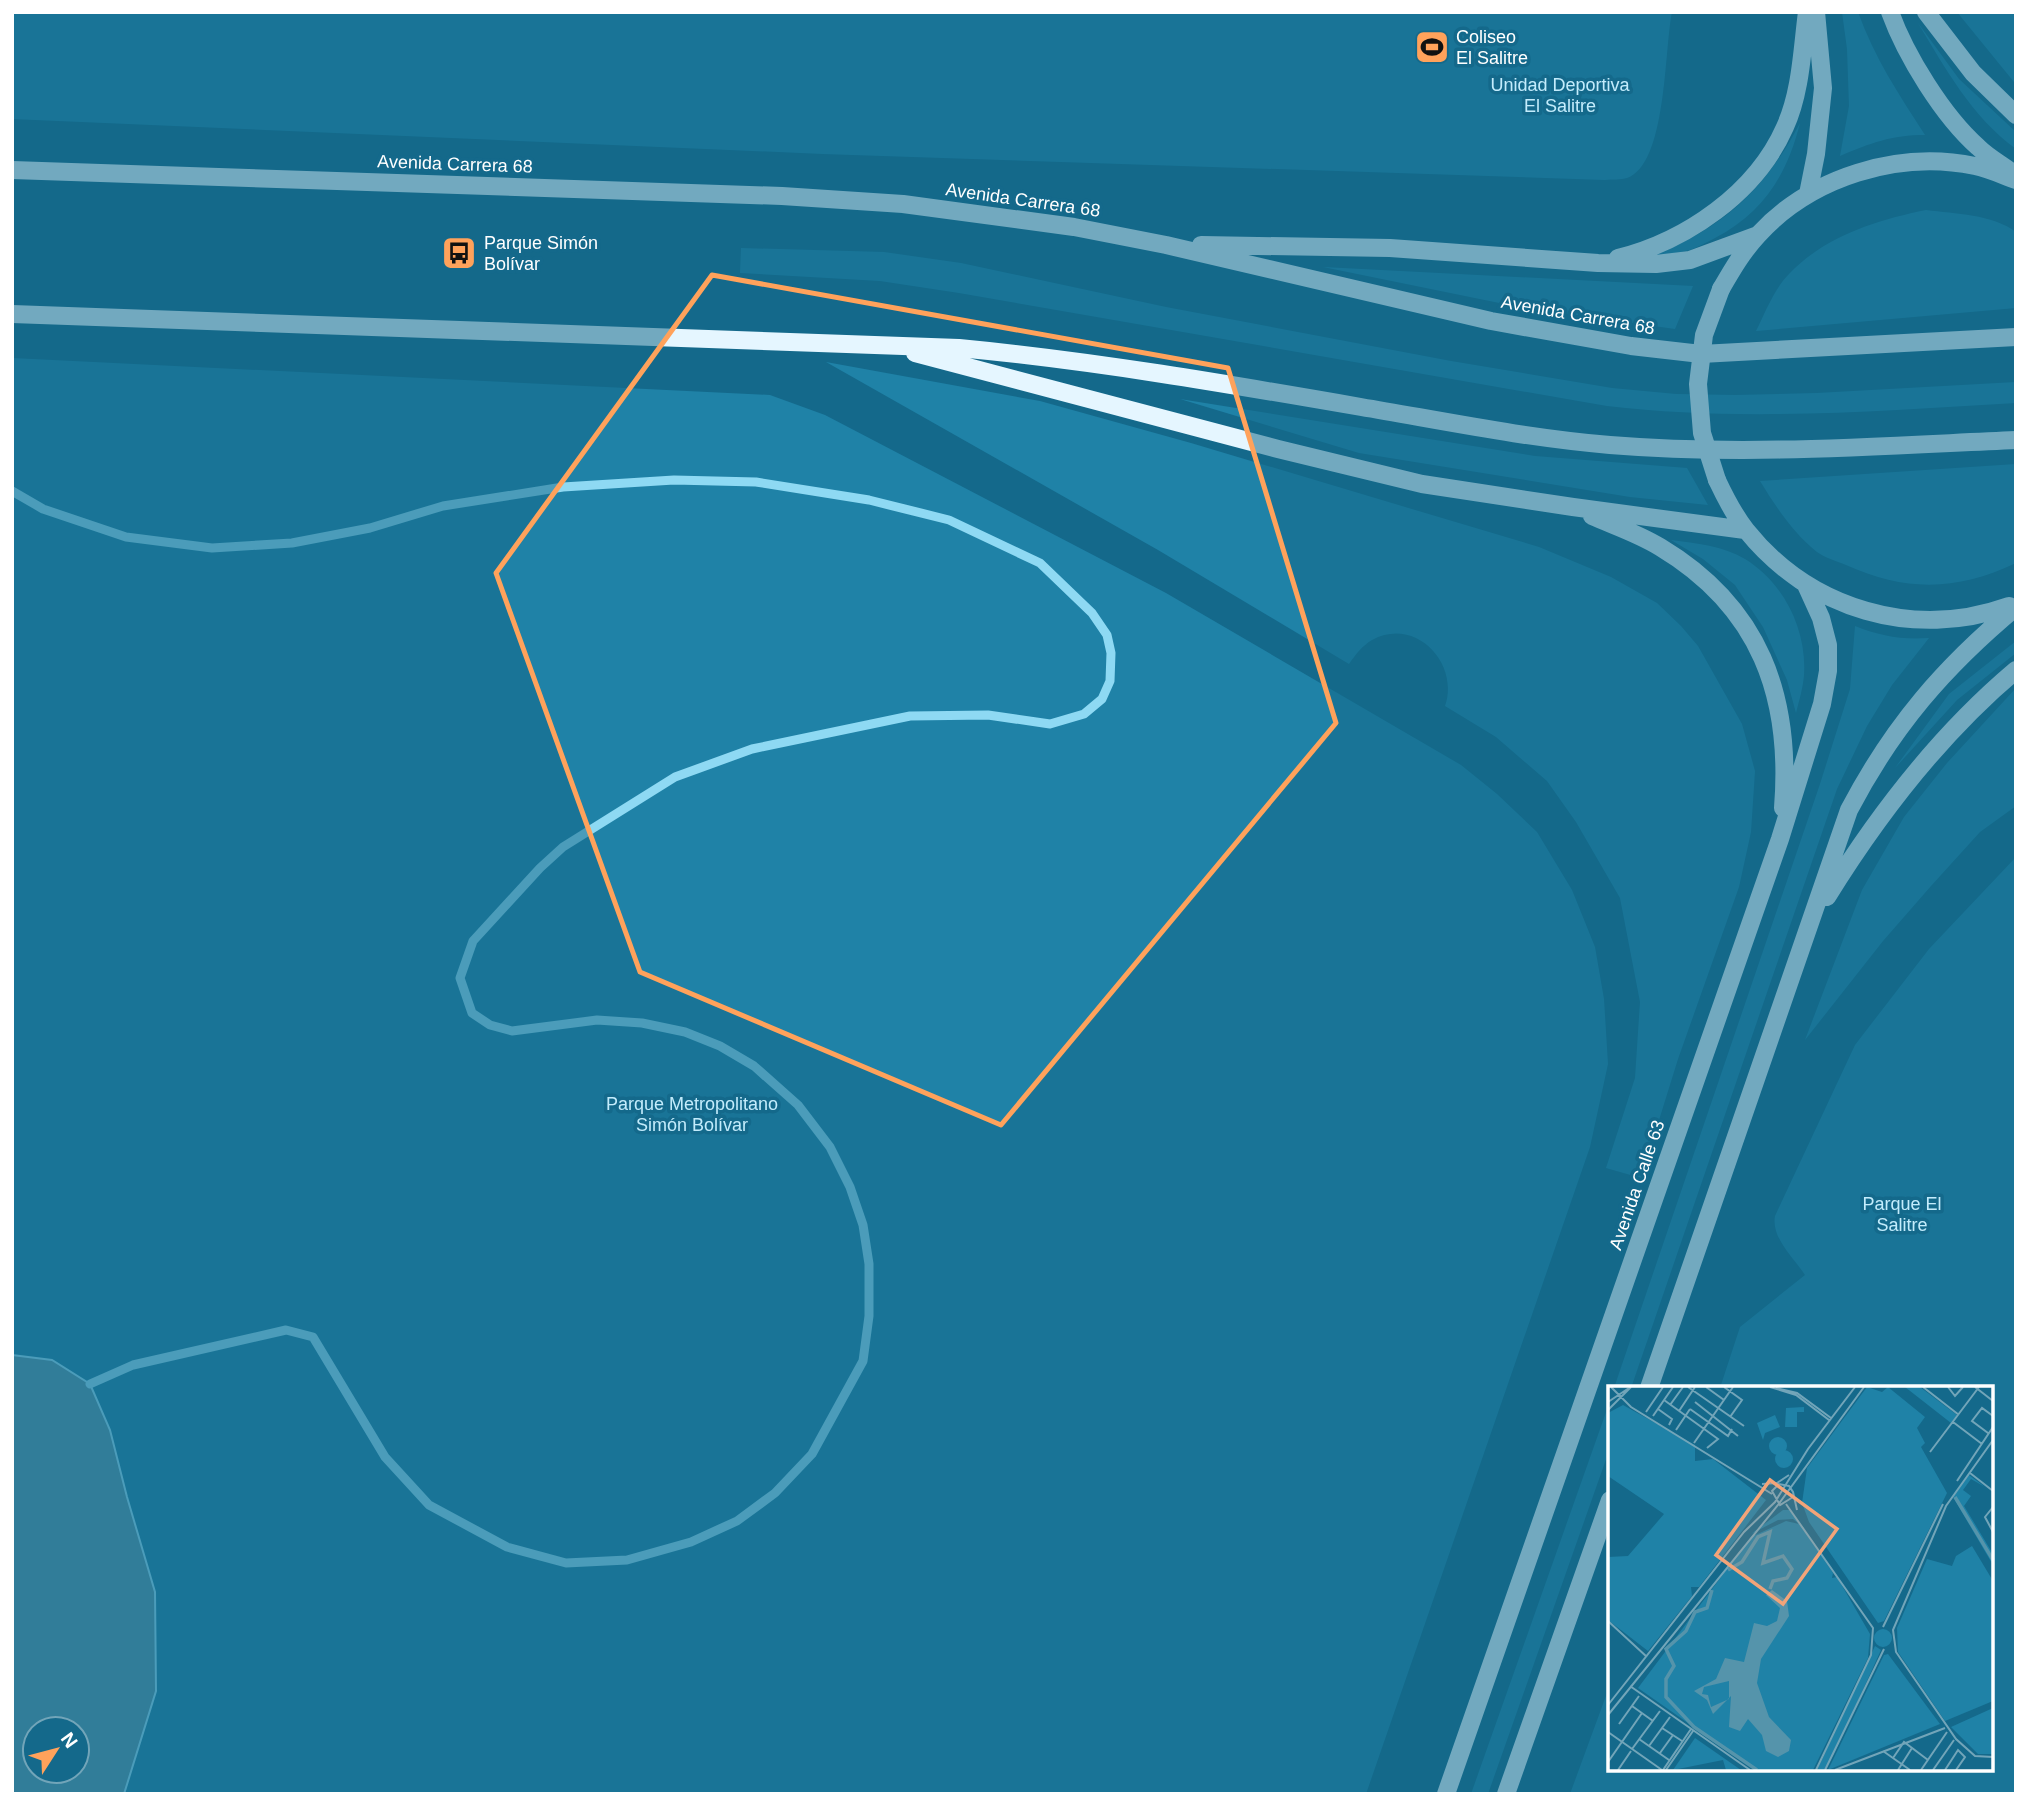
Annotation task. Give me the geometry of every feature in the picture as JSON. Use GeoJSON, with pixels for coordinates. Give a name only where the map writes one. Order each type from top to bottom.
{"type":"FeatureCollection","features":[{"type":"Feature","properties":{"kind":"main road"},"geometry":{"type":"LineString","coordinates":[[1598,263],[1662,244],[1698,224],[1727,202],[1772,155],[1786,125],[1799,79],[1807,12]]}},
{"type":"Feature","properties":{"kind":"main road"},"geometry":{"type":"LineString","coordinates":[[1808,194],[1816,154],[1823,88],[1816,12]]}},
{"type":"Feature","properties":{"kind":"main road"},"geometry":{"type":"LineString","coordinates":[[1889,12],[1914,64],[1946,109],[1977,147],[2016,175]]}},
{"type":"Feature","properties":{"kind":"main road"},"geometry":{"type":"LineString","coordinates":[[1926,12],[1973,72],[2016,115]]}},
{"type":"Feature","properties":{"kind":"main road"},"geometry":{"type":"LineString","coordinates":[[2016,180],[1975,166],[1917,160],[1860,170],[1808,194],[1782,212],[1758,235],[1738,260],[1721,289],[1704,335],[1698,384],[1702,433],[1717,480],[1745,530],[1773,560],[1806,585],[1839,603],[1863,611],[1912,620],[1949,620],[1986,614],[2016,605]]}},
{"type":"Feature","properties":{"kind":"main road","name":"Avenida Carrera 68"},"geometry":{"type":"LineString","coordinates":[[12,170],[782,196],[903,204],[1074,227],[1166,245],[1491,321],[1631,346],[1701,354],[2016,337]]}},
{"type":"Feature","properties":{"kind":"main road"},"geometry":{"type":"LineString","coordinates":[[1166,245],[1390,248],[1598,263],[1656,264],[1690,260],[1758,235]]}},
{"type":"Feature","properties":{"kind":"main road"},"geometry":{"type":"LineString","coordinates":[[12,314],[960,348],[1045,356],[1136,369],[1530,435],[1609,444],[1782,450],[2016,440]]}},
{"type":"Feature","properties":{"kind":"main road"},"geometry":{"type":"LineString","coordinates":[[878,343],[1278,449],[1422,484],[1745,530]]}},
{"type":"Feature","properties":{"kind":"main road"},"geometry":{"type":"LineString","coordinates":[[1573,507],[1659,546],[1689,566],[1720,596],[1753,639],[1769,673],[1780,706],[1784,740],[1780,839]]}},
{"type":"Feature","properties":{"kind":"main road","name":"Avenida Calle 63"},"geometry":{"type":"LineString","coordinates":[[1446,1794],[1780,839],[1822,704],[1828,671],[1828,645],[1821,618],[1806,585]]}},
{"type":"Feature","properties":{"kind":"main road"},"geometry":{"type":"LineString","coordinates":[[1650,1386],[1849,810],[1871,768],[1907,716],[1973,642],[2016,605]]}},
{"type":"Feature","properties":{"kind":"main road"},"geometry":{"type":"LineString","coordinates":[[1809,926],[1851,858],[1923,762],[2016,670]]}},
{"type":"Feature","properties":{"kind":"main road"},"geometry":{"type":"LineString","coordinates":[[1506,1794],[1608,1506]]}},
{"type":"Feature","properties":{"kind":"highlighted area"},"geometry":{"type":"Polygon","coordinates":[[[712,275],[1228,368],[1336,723],[1001,1125],[640,972],[496,573],[712,275]]]}},
{"type":"Feature","properties":{"kind":"green space","name":"Unidad Deportiva El Salitre"},"geometry":{"type":"Polygon","coordinates":[[[12,12],[1672,12],[1662,104],[1650,152],[1640,168],[1627,178],[1605,180],[823,154],[12,119],[12,12]]]}},
{"type":"Feature","properties":{"kind":"green space"},"geometry":{"type":"Polygon","coordinates":[[[1842,12],[1858,12],[1879,60],[1925,135],[1902,136],[1881,141],[1840,156],[1849,106],[1847,49],[1842,12]]]}},
{"type":"Feature","properties":{"kind":"green space"},"geometry":{"type":"Polygon","coordinates":[[[1957,12],[2016,12],[2016,84],[2014,82],[1957,12]]]}},
{"type":"Feature","properties":{"kind":"green space"},"geometry":{"type":"Polygon","coordinates":[[[1918,23],[1959,79],[2016,132],[2016,149],[1973,107],[1918,23]]]}},
{"type":"Feature","properties":{"kind":"green space"},"geometry":{"type":"Polygon","coordinates":[[[1800,123],[1780,176],[1771,191],[1747,217],[1693,249],[1652,256],[1700,233],[1739,205],[1772,168],[1800,123]]]}},
{"type":"Feature","properties":{"kind":"green space"},"geometry":{"type":"Polygon","coordinates":[[[1926,210],[1985,218],[2016,232],[2016,308],[1756,331],[1770,301],[1784,280],[1819,249],[1871,225],[1926,210]]]}},
{"type":"Feature","properties":{"kind":"green space"},"geometry":{"type":"Polygon","coordinates":[[[741,248],[884,252],[961,263],[1166,307],[1451,361],[1612,388],[1676,394],[1735,395],[2016,382],[2016,403],[1811,414],[1658,411],[1607,406],[959,293],[880,281],[740,273],[741,248]]]}},
{"type":"Feature","properties":{"kind":"green space"},"geometry":{"type":"Polygon","coordinates":[[[1323,267],[1693,286],[1675,329],[1514,306],[1323,267]]]}},
{"type":"Feature","properties":{"kind":"green space","name":"Parque Metropolitano Simón Bolívar"},"geometry":{"type":"Polygon","coordinates":[[[12,358],[770,395],[825,415],[1166,593],[1461,765],[1537,832],[1572,890],[1595,947],[1604,999],[1608,1064],[1590,1147],[1366,1794],[12,1794],[12,358]]]}},
{"type":"Feature","properties":{"kind":"green space"},"geometry":{"type":"Polygon","coordinates":[[[826,362],[1040,401],[1539,547],[1611,577],[1657,603],[1681,626],[1698,646],[1742,724],[1755,771],[1751,832],[1739,887],[1678,1059],[1641,1178],[1606,1168],[1635,1078],[1640,1002],[1620,898],[1576,822],[1547,781],[1496,737],[1445,706],[1448,690],[1446,674],[1440,660],[1430,648],[1418,639],[1404,634],[1388,634],[1368,642],[1349,664],[1158,550],[826,362]]]}},
{"type":"Feature","properties":{"kind":"green space"},"geometry":{"type":"Polygon","coordinates":[[[1180,399],[1535,456],[1687,468],[1708,505],[1630,497],[1359,453],[1180,399]]]}},
{"type":"Feature","properties":{"kind":"green space"},"geometry":{"type":"Polygon","coordinates":[[[2016,464],[2016,563],[1973,579],[1931,585],[1911,584],[1868,574],[1820,554],[1793,528],[1760,481],[2016,464]]]}},
{"type":"Feature","properties":{"kind":"green space"},"geometry":{"type":"Polygon","coordinates":[[[1671,540],[1709,546],[1737,555],[1759,569],[1782,594],[1797,625],[1804,658],[1803,680],[1796,713],[1787,680],[1763,627],[1735,585],[1703,559],[1671,540]]]}},
{"type":"Feature","properties":{"kind":"green space"},"geometry":{"type":"Polygon","coordinates":[[[1855,626],[1891,636],[1929,638],[1892,685],[1867,726],[1837,789],[1632,1386],[1615,1386],[1820,784],[1850,689],[1855,626]]]}},
{"type":"Feature","properties":{"kind":"green space"},"geometry":{"type":"Polygon","coordinates":[[[2016,641],[2016,653],[1957,700],[1895,768],[1949,694],[2016,641]]]}},
{"type":"Feature","properties":{"kind":"green space"},"geometry":{"type":"Polygon","coordinates":[[[2016,688],[2016,806],[1980,832],[1931,886],[1883,941],[1805,1040],[1862,890],[1904,817],[1947,763],[2016,688]]]}},
{"type":"Feature","properties":{"kind":"green space","name":"Parque El Salitre"},"geometry":{"type":"Polygon","coordinates":[[[2016,857],[2016,1794],[1570,1794],[1608,1690],[1608,1771],[1993,1771],[1993,1386],[1721,1386],[1740,1327],[1805,1275],[1780,1240],[1776,1232],[1775,1216],[1855,1045],[1929,949],[2016,857]]]}},
{"type":"Feature","properties":{"kind":"green space"},"geometry":{"type":"Polygon","coordinates":[[[1608,1407],[1608,1454],[1488,1794],[1471,1794],[1608,1407]]]}},
{"type":"Feature","properties":{"kind":"shaded area"},"geometry":{"type":"Polygon","coordinates":[[[12,1355],[52,1360],[90,1384],[110,1430],[155,1592],[156,1691],[124,1794],[12,1794],[12,1355]]]}},
{"type":"Feature","properties":{"kind":"waterway"},"geometry":{"type":"LineString","coordinates":[[12,491],[43,509],[126,537],[212,548],[292,543],[370,528],[443,506],[563,487],[674,480],[756,482],[869,500],[949,520],[1040,563],[1092,613],[1107,635],[1111,653],[1110,681],[1102,699],[1084,714],[1050,724],[988,715],[910,716],[752,749],[675,777],[563,847],[473,941],[460,978],[472,1013],[490,1025],[512,1031],[597,1020],[642,1023],[685,1032],[720,1046],[754,1066],[798,1105],[830,1147],[850,1187],[863,1225],[869,1264],[869,1316],[863,1361],[812,1454],[775,1493],[737,1521],[691,1542],[627,1560],[566,1563],[507,1547],[429,1505],[385,1457],[313,1337],[286,1330],[133,1365],[90,1384]]}},
{"type":"Feature","properties":{"kind":"place","name":"Coliseo El Salitre"},"geometry":{"type":"Point","coordinates":[1432,47]}},
{"type":"Feature","properties":{"kind":"place","name":"Parque Simón Bolívar"},"geometry":{"type":"Point","coordinates":[459,253]}}]}
